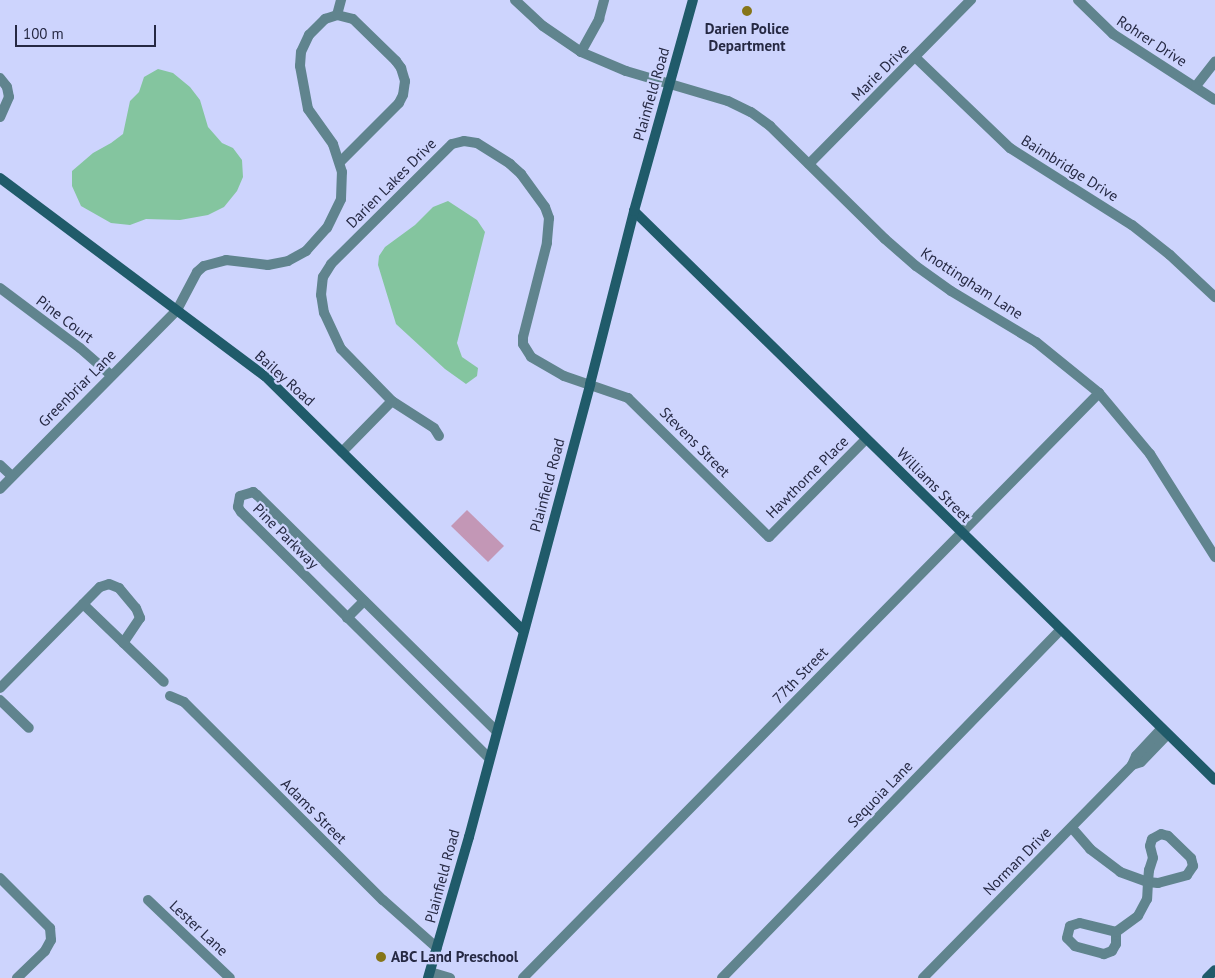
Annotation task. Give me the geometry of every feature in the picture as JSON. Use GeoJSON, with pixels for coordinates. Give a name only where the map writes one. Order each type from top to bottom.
{"type":"FeatureCollection","features":[{"type":"Feature","properties":{"kind":"street"},"geometry":{"type":"LineString","coordinates":[[337,15],[341,0]]}},
{"type":"Feature","properties":{"kind":"street","name":"Knottingham Lane"},"geometry":{"type":"LineString","coordinates":[[515,0],[543,26],[582,52],[626,71],[728,101],[751,112],[770,126],[885,239],[916,266],[951,291],[1036,342],[1099,393],[1150,454],[1215,556]]}},
{"type":"Feature","properties":{"kind":"street"},"geometry":{"type":"LineString","coordinates":[[582,52],[599,19],[604,0]]}},
{"type":"Feature","properties":{"kind":"street","name":"Plainfield Road"},"geometry":{"type":"LineString","coordinates":[[429,975],[490,758],[590,384],[634,210],[693,0]]}},
{"type":"Feature","properties":{"kind":"street","name":"Marie Drive"},"geometry":{"type":"LineString","coordinates":[[809,164],[972,0]]}},
{"type":"Feature","properties":{"kind":"street","name":"Rohrer Drive"},"geometry":{"type":"LineString","coordinates":[[1078,0],[1113,34],[1215,100]]}},
{"type":"Feature","properties":{"kind":"street"},"geometry":{"type":"LineString","coordinates":[[337,15],[353,19],[396,61],[403,72],[405,81],[403,95],[399,103],[340,162],[333,144],[308,109],[300,66],[301,52],[309,35],[325,19],[337,15]]}},
{"type":"Feature","properties":{"kind":"street","name":"Baimbridge Drive"},"geometry":{"type":"LineString","coordinates":[[915,57],[1010,148],[1132,225],[1185,268],[1215,298]]}},
{"type":"Feature","properties":{"kind":"street"},"geometry":{"type":"LineString","coordinates":[[1196,86],[1215,62]]}},
{"type":"Feature","properties":{"kind":"street"},"geometry":{"type":"LineString","coordinates":[[0,78],[7,87],[9,97],[0,117]]}},
{"type":"Feature","properties":{"kind":"street","name":"Darien Lakes Drive"},"geometry":{"type":"LineString","coordinates":[[439,436],[434,428],[392,401],[341,349],[324,312],[321,295],[323,277],[331,264],[452,144],[464,141],[477,143],[510,164],[521,174],[545,207],[549,218],[549,230],[525,327],[523,344],[536,362],[564,376],[590,384]]}},
{"type":"Feature","properties":{"kind":"street","name":"Greenbriar Lane"},"geometry":{"type":"LineString","coordinates":[[0,489],[177,310],[197,272],[212,262],[226,260],[278,264],[293,259],[306,251],[327,228],[338,209],[342,188],[340,162]]}},
{"type":"Feature","properties":{"kind":"street","name":"Bailey Road"},"geometry":{"type":"LineString","coordinates":[[0,178],[265,376],[524,631]]}},
{"type":"Feature","properties":{"kind":"street","name":"Williams Street"},"geometry":{"type":"LineString","coordinates":[[634,210],[1215,780]]}},
{"type":"Feature","properties":{"kind":"street","name":"Pine Court"},"geometry":{"type":"LineString","coordinates":[[0,288],[80,348],[111,375]]}},
{"type":"Feature","properties":{"kind":"street","name":"Stevens Street"},"geometry":{"type":"LineString","coordinates":[[590,384],[628,398],[769,537]]}},
{"type":"Feature","properties":{"kind":"street","name":"77th Street"},"geometry":{"type":"LineString","coordinates":[[523,978],[1099,393]]}},
{"type":"Feature","properties":{"kind":"street"},"geometry":{"type":"LineString","coordinates":[[342,452],[392,401]]}},
{"type":"Feature","properties":{"kind":"street","name":"Hawthorne Place"},"geometry":{"type":"LineString","coordinates":[[769,537],[866,439]]}},
{"type":"Feature","properties":{"kind":"street"},"geometry":{"type":"LineString","coordinates":[[0,465],[12,476]]}},
{"type":"Feature","properties":{"kind":"street","name":"Pine Parkway"},"geometry":{"type":"LineString","coordinates":[[490,758],[241,512],[238,506],[240,496],[253,492],[257,495],[496,731]]}},
{"type":"Feature","properties":{"kind":"street"},"geometry":{"type":"LineString","coordinates":[[0,688],[100,586],[109,584],[119,588],[136,608],[140,618],[123,643]]}},
{"type":"Feature","properties":{"kind":"street"},"geometry":{"type":"LineString","coordinates":[[347,618],[364,601]]}},
{"type":"Feature","properties":{"kind":"street"},"geometry":{"type":"LineString","coordinates":[[83,604],[164,682]]}},
{"type":"Feature","properties":{"kind":"street","name":"Sequoia Lane"},"geometry":{"type":"LineString","coordinates":[[722,978],[1061,630]]}},
{"type":"Feature","properties":{"kind":"street","name":"Adams Street"},"geometry":{"type":"LineString","coordinates":[[170,696],[184,702],[383,900],[437,948]]}},
{"type":"Feature","properties":{"kind":"street"},"geometry":{"type":"LineString","coordinates":[[0,700],[29,728]]}},
{"type":"Feature","properties":{"kind":"street","name":"Norman Drive"},"geometry":{"type":"LineString","coordinates":[[924,978],[1132,765],[1142,762],[1164,732]]}},
{"type":"Feature","properties":{"kind":"street"},"geometry":{"type":"LineString","coordinates":[[1072,828],[1090,849],[1120,872],[1148,882],[1158,883],[1187,875],[1193,866],[1190,858],[1168,836],[1161,834],[1152,839],[1150,846],[1153,858],[1148,870],[1148,882],[1147,899],[1138,916],[1116,932]]}},
{"type":"Feature","properties":{"kind":"street"},"geometry":{"type":"LineString","coordinates":[[0,878],[50,928],[51,940],[45,951],[17,978]]}},
{"type":"Feature","properties":{"kind":"street","name":"Lester Lane"},"geometry":{"type":"LineString","coordinates":[[148,900],[230,978]]}},
{"type":"Feature","properties":{"kind":"street"},"geometry":{"type":"LineString","coordinates":[[1080,923],[1116,932],[1116,944],[1112,951],[1104,954],[1075,946],[1067,938],[1070,926],[1080,923]]}},
{"type":"Feature","properties":{"kind":"street"},"geometry":{"type":"LineString","coordinates":[[1207,978],[1215,970]]}},
{"type":"Feature","properties":{"kind":"street"},"geometry":{"type":"LineString","coordinates":[[429,975],[450,978]]}},
{"type":"Feature","properties":{"kind":"shaded area"},"geometry":{"type":"Polygon","coordinates":[[[158,69],[173,73],[190,87],[200,100],[208,127],[222,143],[233,148],[242,160],[243,177],[237,191],[224,207],[208,215],[180,220],[146,219],[130,225],[111,223],[81,206],[72,186],[72,171],[93,153],[123,134],[130,101],[139,92],[144,77],[158,69]]]}},
{"type":"Feature","properties":{"kind":"shaded area"},"geometry":{"type":"Polygon","coordinates":[[[448,201],[477,220],[485,232],[457,343],[462,357],[478,368],[477,376],[466,384],[445,369],[396,324],[378,265],[379,256],[385,247],[415,225],[433,207],[448,201]]]}},
{"type":"Feature","properties":{"kind":"shaded area"},"geometry":{"type":"Polygon","coordinates":[[[467,510],[504,546],[488,562],[451,526],[467,510]]]}},
{"type":"Feature","properties":{"kind":"place","name":"Darien Police Department"},"geometry":{"type":"Point","coordinates":[747,11]}},
{"type":"Feature","properties":{"kind":"place","name":"ABC Land Preschool"},"geometry":{"type":"Point","coordinates":[381,957]}}]}
